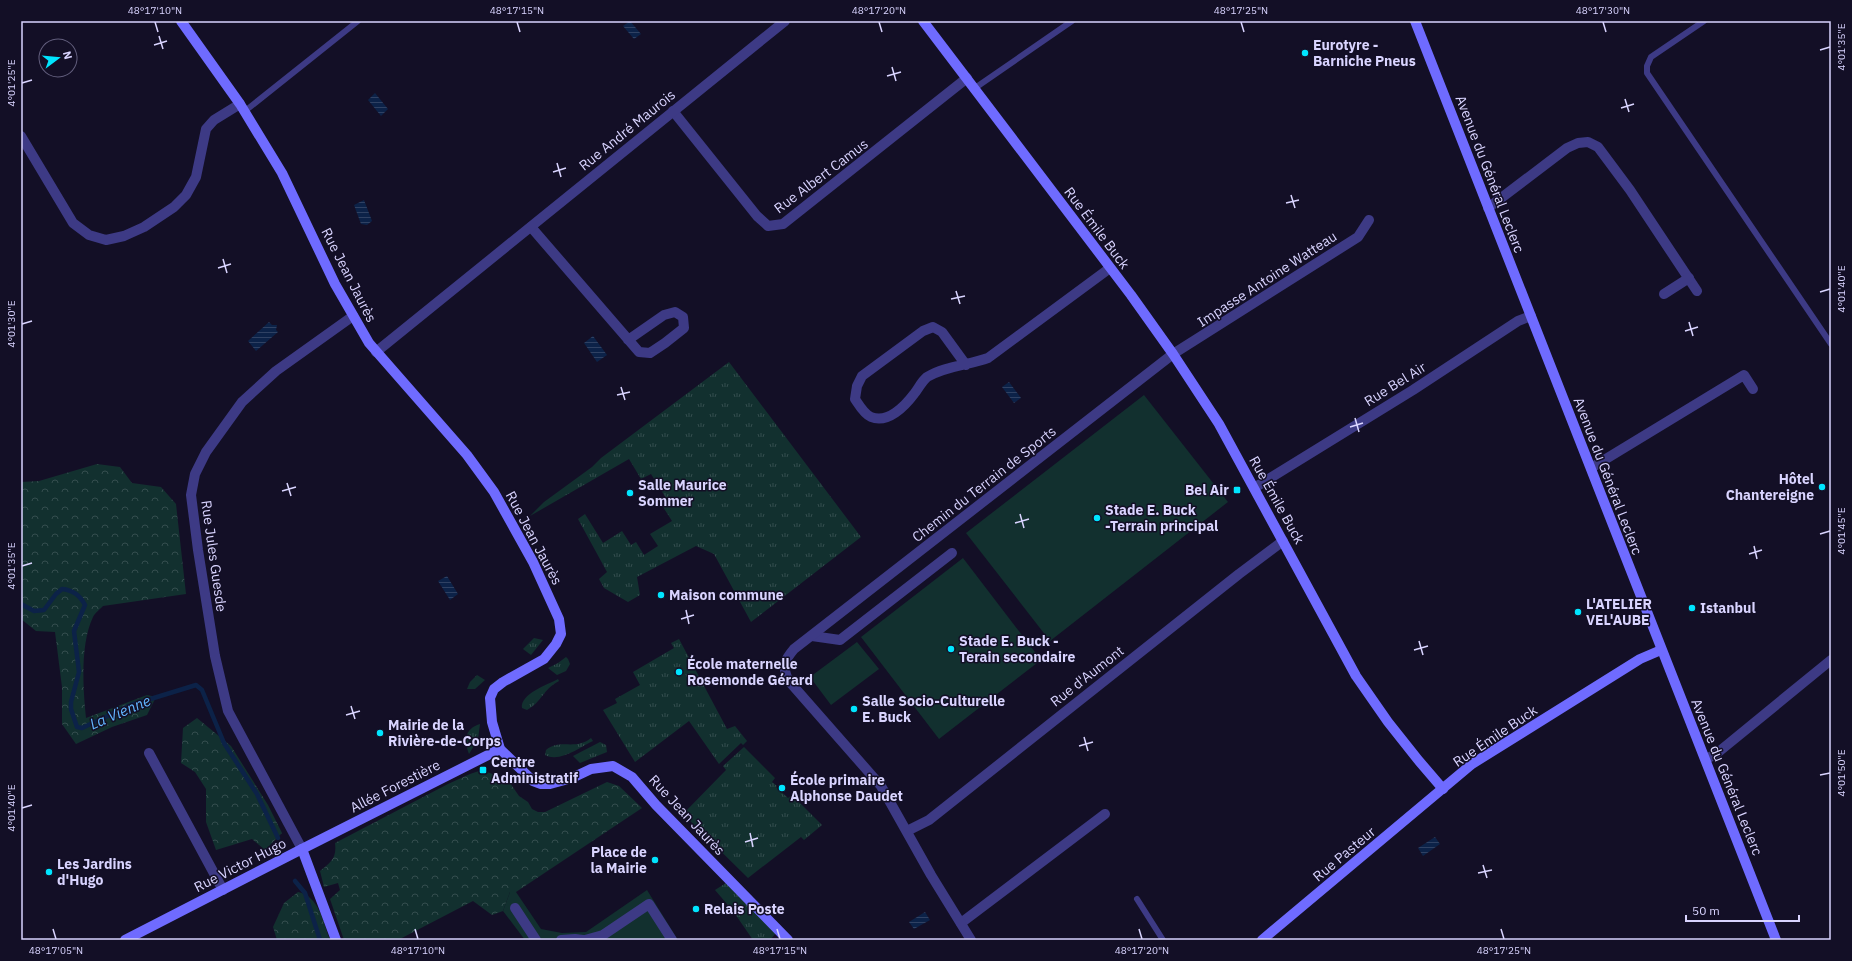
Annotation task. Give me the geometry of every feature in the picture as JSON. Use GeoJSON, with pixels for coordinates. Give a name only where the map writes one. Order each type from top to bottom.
{"type":"FeatureCollection","features":[{"type":"Feature","properties":{"kind":"street","name":"Rue Jean Jaurès"},"geometry":{"type":"LineString","coordinates":[[181,21],[242,107],[282,172],[335,284],[376,352],[467,455],[494,492],[534,562],[559,619],[562,634],[544,659],[503,682],[494,689],[490,698],[492,722],[500,749],[533,781],[541,784],[550,784],[572,778],[591,769],[613,766],[632,777],[656,805],[788,940]]}},
{"type":"Feature","properties":{"kind":"street","name":"Rue André Maurois"},"geometry":{"type":"LineString","coordinates":[[376,352],[673,110],[785,21]]}},
{"type":"Feature","properties":{"kind":"street","name":"Rue Émile Buck"},"geometry":{"type":"LineString","coordinates":[[923,21],[968,78],[1173,354],[1219,424],[1356,676],[1388,722],[1443,789],[1472,764],[1640,659],[1661,650]]}},
{"type":"Feature","properties":{"kind":"street","name":"Avenue du Général Leclerc"},"geometry":{"type":"LineString","coordinates":[[1415,21],[1776,940]]}},
{"type":"Feature","properties":{"kind":"street","name":"Rue Albert Camus"},"geometry":{"type":"LineString","coordinates":[[673,110],[757,216],[768,226],[784,224],[968,78]]}},
{"type":"Feature","properties":{"kind":"street"},"geometry":{"type":"LineString","coordinates":[[21,136],[73,223],[89,235],[106,240],[124,236],[144,227],[174,208],[186,195],[196,177],[206,129],[214,120],[242,107]]}},
{"type":"Feature","properties":{"kind":"street"},"geometry":{"type":"LineString","coordinates":[[1488,208],[1567,148],[1578,143],[1588,142],[1598,147],[1630,190],[1697,291]]}},
{"type":"Feature","properties":{"kind":"street","name":"Impasse Antoine Watteau"},"geometry":{"type":"LineString","coordinates":[[1173,354],[1358,237],[1369,220]]}},
{"type":"Feature","properties":{"kind":"street"},"geometry":{"type":"LineString","coordinates":[[532,226],[638,352],[650,354],[665,343],[684,328],[683,317],[675,312],[664,315],[628,340]]}},
{"type":"Feature","properties":{"kind":"street"},"geometry":{"type":"LineString","coordinates":[[966,365],[942,332],[933,327],[923,331],[862,376],[857,386],[855,399],[862,410],[871,417],[884,418],[897,412],[914,395],[926,378],[950,367],[966,365],[988,358],[1110,268]]}},
{"type":"Feature","properties":{"kind":"street"},"geometry":{"type":"LineString","coordinates":[[1664,294],[1689,278]]}},
{"type":"Feature","properties":{"kind":"street","name":"Rue Jules Guesde"},"geometry":{"type":"LineString","coordinates":[[302,848],[228,711],[215,656],[191,495],[196,474],[206,452],[242,402],[276,371],[353,316]]}},
{"type":"Feature","properties":{"kind":"street","name":"Rue Bel Air"},"geometry":{"type":"LineString","coordinates":[[1254,488],[1413,390],[1518,321],[1531,316]]}},
{"type":"Feature","properties":{"kind":"street","name":"Chemin du Terrain de Sports"},"geometry":{"type":"LineString","coordinates":[[971,940],[881,786],[788,680],[784,670],[785,659],[794,649],[1173,354]]}},
{"type":"Feature","properties":{"kind":"street"},"geometry":{"type":"LineString","coordinates":[[1591,468],[1744,375],[1753,389]]}},
{"type":"Feature","properties":{"kind":"street","name":"Rue d'Aumont"},"geometry":{"type":"LineString","coordinates":[[907,831],[928,820],[1239,574],[1283,541]]}},
{"type":"Feature","properties":{"kind":"street"},"geometry":{"type":"LineString","coordinates":[[812,636],[840,640],[952,553]]}},
{"type":"Feature","properties":{"kind":"street"},"geometry":{"type":"LineString","coordinates":[[1706,759],[1716,754],[1831,660]]}},
{"type":"Feature","properties":{"kind":"street","name":"Allée Forestière"},"geometry":{"type":"LineString","coordinates":[[302,848],[500,749]]}},
{"type":"Feature","properties":{"kind":"street"},"geometry":{"type":"LineString","coordinates":[[149,753],[223,890]]}},
{"type":"Feature","properties":{"kind":"street","name":"Rue Pasteur"},"geometry":{"type":"LineString","coordinates":[[1262,940],[1443,789]]}},
{"type":"Feature","properties":{"kind":"street"},"geometry":{"type":"LineString","coordinates":[[961,924],[1105,814]]}},
{"type":"Feature","properties":{"kind":"street","name":"Rue Victor Hugo"},"geometry":{"type":"LineString","coordinates":[[125,940],[302,848],[336,940]]}},
{"type":"Feature","properties":{"kind":"street"},"geometry":{"type":"LineString","coordinates":[[561,940],[604,938],[649,904],[672,940]]}},
{"type":"Feature","properties":{"kind":"street"},"geometry":{"type":"LineString","coordinates":[[514,908],[536,940]]}},
{"type":"Feature","properties":{"kind":"lane"},"geometry":{"type":"LineString","coordinates":[[242,107],[358,21]]}},
{"type":"Feature","properties":{"kind":"lane"},"geometry":{"type":"LineString","coordinates":[[975,88],[1072,21]]}},
{"type":"Feature","properties":{"kind":"lane"},"geometry":{"type":"LineString","coordinates":[[1704,21],[1650,57],[1647,66],[1647,74],[1831,344]]}},
{"type":"Feature","properties":{"kind":"lane"},"geometry":{"type":"LineString","coordinates":[[1137,899],[1163,940]]}},
{"type":"Feature","properties":{"kind":"green space"},"geometry":{"type":"Polygon","coordinates":[[[729,362],[861,537],[751,622],[714,554],[696,546],[637,577],[640,595],[628,602],[604,588],[599,579],[607,572],[578,519],[585,514],[603,543],[622,531],[631,545],[636,542],[644,555],[658,546],[650,534],[672,521],[663,507],[669,503],[651,474],[641,479],[629,459],[530,516],[544,502],[729,362]]]}},
{"type":"Feature","properties":{"kind":"green space","name":"Stade E. Buck -Terrain principal"},"geometry":{"type":"Polygon","coordinates":[[[1144,395],[1228,502],[1050,641],[966,533],[1144,395]]]}},
{"type":"Feature","properties":{"kind":"green space"},"geometry":{"type":"Polygon","coordinates":[[[97,464],[120,467],[132,483],[161,487],[176,504],[186,594],[103,606],[96,613],[89,628],[84,653],[83,680],[86,718],[147,695],[156,697],[147,715],[112,727],[76,744],[62,724],[62,687],[55,632],[36,631],[21,619],[21,482],[39,481],[97,464]]]}},
{"type":"Feature","properties":{"kind":"green space","name":"Stade E. Buck - Terain secondaire"},"geometry":{"type":"Polygon","coordinates":[[[963,558],[1041,660],[939,739],[861,637],[963,558]]]}},
{"type":"Feature","properties":{"kind":"green space"},"geometry":{"type":"Polygon","coordinates":[[[534,638],[543,640],[531,655],[523,649],[534,638]]]}},
{"type":"Feature","properties":{"kind":"green space"},"geometry":{"type":"Polygon","coordinates":[[[679,639],[727,729],[735,726],[747,741],[743,745],[741,743],[719,764],[689,721],[635,762],[603,710],[617,703],[615,699],[640,685],[633,672],[674,648],[671,643],[679,639]]]}},
{"type":"Feature","properties":{"kind":"green space"},"geometry":{"type":"Polygon","coordinates":[[[857,642],[879,669],[831,705],[810,677],[857,642]]]}},
{"type":"Feature","properties":{"kind":"green space"},"geometry":{"type":"Polygon","coordinates":[[[566,657],[570,664],[566,671],[557,675],[548,668],[558,663],[566,657]]]}},
{"type":"Feature","properties":{"kind":"green space"},"geometry":{"type":"Polygon","coordinates":[[[477,675],[485,680],[475,689],[467,689],[470,682],[477,675]]]}},
{"type":"Feature","properties":{"kind":"green space"},"geometry":{"type":"Polygon","coordinates":[[[558,679],[559,681],[553,684],[532,707],[527,710],[522,708],[525,698],[535,690],[558,679]]]}},
{"type":"Feature","properties":{"kind":"green space"},"geometry":{"type":"Polygon","coordinates":[[[197,718],[231,746],[268,805],[282,833],[265,850],[252,839],[216,850],[206,822],[206,789],[195,772],[181,763],[183,728],[197,718]]]}},
{"type":"Feature","properties":{"kind":"green space"},"geometry":{"type":"Polygon","coordinates":[[[480,724],[478,739],[469,754],[466,745],[468,732],[480,724]]]}},
{"type":"Feature","properties":{"kind":"green space"},"geometry":{"type":"Polygon","coordinates":[[[591,738],[593,741],[563,756],[551,757],[545,755],[546,750],[551,747],[562,744],[579,744],[591,738]]]}},
{"type":"Feature","properties":{"kind":"green space"},"geometry":{"type":"Polygon","coordinates":[[[600,742],[606,745],[607,752],[580,763],[573,756],[600,742]]]}},
{"type":"Feature","properties":{"kind":"green space"},"geometry":{"type":"Polygon","coordinates":[[[744,747],[775,778],[772,782],[777,786],[776,787],[788,798],[792,795],[822,825],[804,840],[801,837],[748,878],[683,814],[726,770],[723,766],[744,747]]]}},
{"type":"Feature","properties":{"kind":"green space"},"geometry":{"type":"Polygon","coordinates":[[[482,770],[508,780],[519,796],[528,802],[532,809],[538,812],[545,812],[607,782],[619,786],[642,808],[516,892],[510,892],[503,911],[492,915],[473,901],[398,940],[344,940],[330,899],[340,890],[338,883],[324,887],[320,871],[334,856],[335,843],[448,784],[482,770]]]}},
{"type":"Feature","properties":{"kind":"green space"},"geometry":{"type":"Polygon","coordinates":[[[726,883],[776,933],[770,940],[753,940],[733,911],[715,890],[726,883]]]}},
{"type":"Feature","properties":{"kind":"green space"},"geometry":{"type":"Polygon","coordinates":[[[647,890],[678,940],[525,940],[503,911],[510,892],[516,892],[541,929],[562,933],[586,932],[647,890]]]}},
{"type":"Feature","properties":{"kind":"green space"},"geometry":{"type":"Polygon","coordinates":[[[298,892],[305,894],[316,904],[330,940],[277,940],[273,927],[284,903],[298,892]]]}},
{"type":"Feature","properties":{"kind":"water"},"geometry":{"type":"Polygon","coordinates":[[[630,21],[641,34],[634,39],[623,26],[630,21]]]}},
{"type":"Feature","properties":{"kind":"water"},"geometry":{"type":"Polygon","coordinates":[[[375,93],[388,109],[381,116],[368,100],[375,93]]]}},
{"type":"Feature","properties":{"kind":"water"},"geometry":{"type":"Polygon","coordinates":[[[364,200],[372,221],[367,225],[361,224],[354,205],[364,200]]]}},
{"type":"Feature","properties":{"kind":"water"},"geometry":{"type":"Polygon","coordinates":[[[269,322],[272,325],[277,325],[276,330],[278,332],[256,351],[248,341],[269,322]]]}},
{"type":"Feature","properties":{"kind":"water"},"geometry":{"type":"Polygon","coordinates":[[[593,336],[607,355],[597,362],[584,343],[593,336]]]}},
{"type":"Feature","properties":{"kind":"water"},"geometry":{"type":"Polygon","coordinates":[[[1009,382],[1021,398],[1014,403],[1002,387],[1009,382]]]}},
{"type":"Feature","properties":{"kind":"water"},"geometry":{"type":"Polygon","coordinates":[[[447,576],[458,594],[450,600],[438,581],[447,576]]]}},
{"type":"Feature","properties":{"kind":"water"},"geometry":{"type":"Polygon","coordinates":[[[1435,837],[1440,844],[1423,856],[1418,848],[1435,837]]]}},
{"type":"Feature","properties":{"kind":"water"},"geometry":{"type":"Polygon","coordinates":[[[925,912],[930,920],[914,929],[909,922],[925,912]]]}},
{"type":"Feature","properties":{"kind":"waterway","name":"La Vienne"},"geometry":{"type":"LineString","coordinates":[[21,604],[34,611],[44,610],[56,594],[62,589],[76,594],[81,598],[85,605],[74,631],[79,672],[71,702],[71,709],[77,727],[82,728],[131,705],[196,685],[202,690],[224,743],[257,794],[278,838]]}},
{"type":"Feature","properties":{"kind":"waterway","name":"La Vienne"},"geometry":{"type":"LineString","coordinates":[[295,881],[305,893],[320,940]]}},
{"type":"Feature","properties":{"kind":"place","name":"Eurotyre - Barniche Pneus"},"geometry":{"type":"Point","coordinates":[1305,53]}},
{"type":"Feature","properties":{"kind":"place","name":"Hôtel Chantereigne"},"geometry":{"type":"Point","coordinates":[1822,487]}},
{"type":"Feature","properties":{"kind":"place","name":"Bel Air"},"geometry":{"type":"Point","coordinates":[1237,490]}},
{"type":"Feature","properties":{"kind":"place","name":"Salle Maurice Sommer"},"geometry":{"type":"Point","coordinates":[630,493]}},
{"type":"Feature","properties":{"kind":"place","name":"Stade E. Buck -Terrain principal"},"geometry":{"type":"Point","coordinates":[1097,518]}},
{"type":"Feature","properties":{"kind":"place","name":"Maison commune"},"geometry":{"type":"Point","coordinates":[661,595]}},
{"type":"Feature","properties":{"kind":"place","name":"Istanbul"},"geometry":{"type":"Point","coordinates":[1692,608]}},
{"type":"Feature","properties":{"kind":"place","name":"L'ATELIER VEL'AUBE"},"geometry":{"type":"Point","coordinates":[1578,612]}},
{"type":"Feature","properties":{"kind":"place","name":"Stade E. Buck - Terain secondaire"},"geometry":{"type":"Point","coordinates":[951,649]}},
{"type":"Feature","properties":{"kind":"place","name":"École maternelle Rosemonde Gérard"},"geometry":{"type":"Point","coordinates":[679,672]}},
{"type":"Feature","properties":{"kind":"place","name":"Salle Socio-Culturelle E. Buck"},"geometry":{"type":"Point","coordinates":[854,709]}},
{"type":"Feature","properties":{"kind":"place","name":"Mairie de la Rivière-de-Corps"},"geometry":{"type":"Point","coordinates":[380,733]}},
{"type":"Feature","properties":{"kind":"place","name":"Centre Administratif"},"geometry":{"type":"Point","coordinates":[483,770]}},
{"type":"Feature","properties":{"kind":"place","name":"École primaire Alphonse Daudet"},"geometry":{"type":"Point","coordinates":[782,788]}},
{"type":"Feature","properties":{"kind":"place","name":"Place de la Mairie"},"geometry":{"type":"Point","coordinates":[655,860]}},
{"type":"Feature","properties":{"kind":"place","name":"Les Jardins d'Hugo"},"geometry":{"type":"Point","coordinates":[49,872]}},
{"type":"Feature","properties":{"kind":"place","name":"Relais Poste"},"geometry":{"type":"Point","coordinates":[696,909]}}]}
